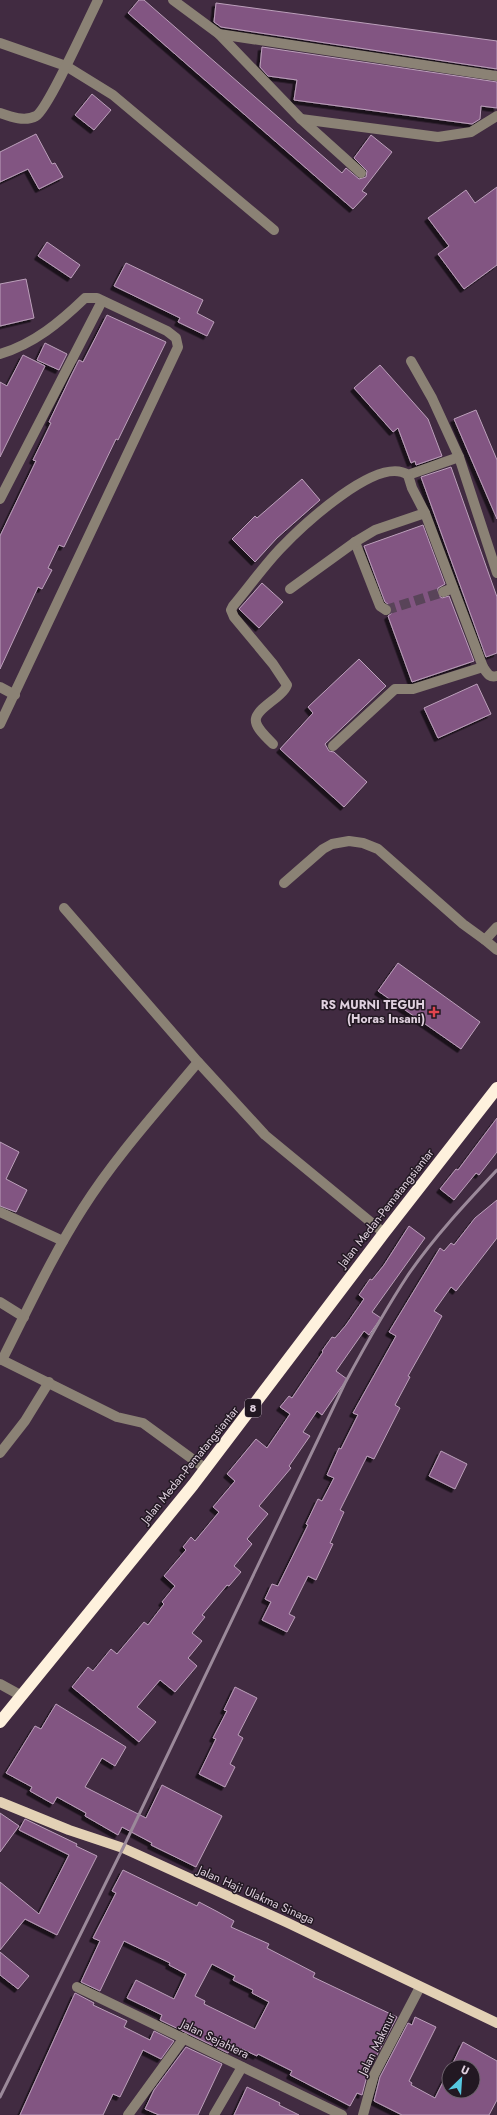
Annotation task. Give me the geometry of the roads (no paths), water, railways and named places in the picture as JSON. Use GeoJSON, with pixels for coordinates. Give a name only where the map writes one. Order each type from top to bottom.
{"type":"FeatureCollection","features":[{"type":"Feature","properties":{"kind":"highway","name":"Jalan Medan-Pematangsiantar"},"geometry":{"type":"LineString","coordinates":[[0,1722],[20,1695],[206,1469],[384,1233],[497,1088]]}},
{"type":"Feature","properties":{"kind":"main road","name":"Jalan Haji Ulakma Sinaga"},"geometry":{"type":"LineString","coordinates":[[0,1802],[69,1830],[123,1848],[288,1923],[497,2023]]}},
{"type":"Feature","properties":{"kind":"street"},"geometry":{"type":"LineString","coordinates":[[0,113],[27,119],[37,116],[50,98],[98,0]]}},
{"type":"Feature","properties":{"kind":"street"},"geometry":{"type":"LineString","coordinates":[[175,1],[219,34],[301,118],[361,173]]}},
{"type":"Feature","properties":{"kind":"street"},"geometry":{"type":"LineString","coordinates":[[219,34],[497,76]]}},
{"type":"Feature","properties":{"kind":"street"},"geometry":{"type":"LineString","coordinates":[[0,43],[66,66],[113,95],[274,230]]}},
{"type":"Feature","properties":{"kind":"street"},"geometry":{"type":"LineString","coordinates":[[301,118],[438,137],[471,132],[497,116]]}},
{"type":"Feature","properties":{"kind":"street"},"geometry":{"type":"LineString","coordinates":[[0,354],[15,350],[40,336],[60,322],[85,298],[97,298],[167,331],[176,338],[178,347],[0,724]]}},
{"type":"Feature","properties":{"kind":"street"},"geometry":{"type":"LineString","coordinates":[[0,499],[102,301]]}},
{"type":"Feature","properties":{"kind":"street"},"geometry":{"type":"LineString","coordinates":[[411,361],[432,398],[459,457],[497,573]]}},
{"type":"Feature","properties":{"kind":"street"},"geometry":{"type":"LineString","coordinates":[[273,744],[255,724],[255,716],[284,691],[287,686],[272,664],[234,617],[231,610],[233,606],[280,549],[326,508],[356,485],[387,471],[394,470],[408,475],[459,457]]}},
{"type":"Feature","properties":{"kind":"street"},"geometry":{"type":"LineString","coordinates":[[408,475],[412,488],[425,512],[483,667],[487,674],[492,677],[497,676]]}},
{"type":"Feature","properties":{"kind":"street"},"geometry":{"type":"LineString","coordinates":[[290,589],[355,542],[375,530],[425,512]]}},
{"type":"Feature","properties":{"kind":"street"},"geometry":{"type":"LineString","coordinates":[[355,542],[380,606],[386,610]]}},
{"type":"Feature","properties":{"kind":"street"},"geometry":{"type":"LineString","coordinates":[[443,592],[453,588]]}},
{"type":"Feature","properties":{"kind":"street"},"geometry":{"type":"LineString","coordinates":[[333,746],[395,689],[413,689],[483,667]]}},
{"type":"Feature","properties":{"kind":"street"},"geometry":{"type":"LineString","coordinates":[[0,687],[15,695]]}},
{"type":"Feature","properties":{"kind":"street"},"geometry":{"type":"LineString","coordinates":[[284,883],[323,849],[332,844],[349,841],[363,844],[378,849],[463,924],[497,950]]}},
{"type":"Feature","properties":{"kind":"street"},"geometry":{"type":"LineString","coordinates":[[64,908],[198,1062],[265,1135],[384,1233]]}},
{"type":"Feature","properties":{"kind":"street"},"geometry":{"type":"LineString","coordinates":[[485,940],[497,927]]}},
{"type":"Feature","properties":{"kind":"street"},"geometry":{"type":"LineString","coordinates":[[198,1062],[129,1145],[83,1208],[63,1241],[1,1360],[50,1382],[117,1417],[143,1423],[206,1469]]}},
{"type":"Feature","properties":{"kind":"street"},"geometry":{"type":"LineString","coordinates":[[0,1212],[63,1241]]}},
{"type":"Feature","properties":{"kind":"street"},"geometry":{"type":"LineString","coordinates":[[0,1302],[24,1317]]}},
{"type":"Feature","properties":{"kind":"street"},"geometry":{"type":"LineString","coordinates":[[0,1453],[50,1382]]}},
{"type":"Feature","properties":{"kind":"street"},"geometry":{"type":"LineString","coordinates":[[0,1684],[20,1695]]}},
{"type":"Feature","properties":{"kind":"street","name":"Jalan Sejahtera"},"geometry":{"type":"LineString","coordinates":[[77,1987],[342,2115]]}},
{"type":"Feature","properties":{"kind":"street","name":"Jalan Makmur"},"geometry":{"type":"LineString","coordinates":[[363,2115],[374,2075],[420,1987]]}},
{"type":"Feature","properties":{"kind":"street"},"geometry":{"type":"LineString","coordinates":[[128,2115],[184,2038]]}},
{"type":"Feature","properties":{"kind":"street"},"geometry":{"type":"LineString","coordinates":[[214,2115],[242,2067]]}},
{"type":"Feature","properties":{"kind":"tunnel"},"geometry":{"type":"LineString","coordinates":[[386,610],[443,592]]}},
{"type":"Feature","properties":{"kind":"railway"},"geometry":{"type":"LineString","coordinates":[[0,2097],[123,1848],[345,1383],[383,1315],[408,1275],[451,1221],[497,1170]]}},
{"type":"Feature","properties":{"kind":"place","name":"RS MURNI TEGUH (Horas Insani)"},"geometry":{"type":"Point","coordinates":[434,1012]}}]}
